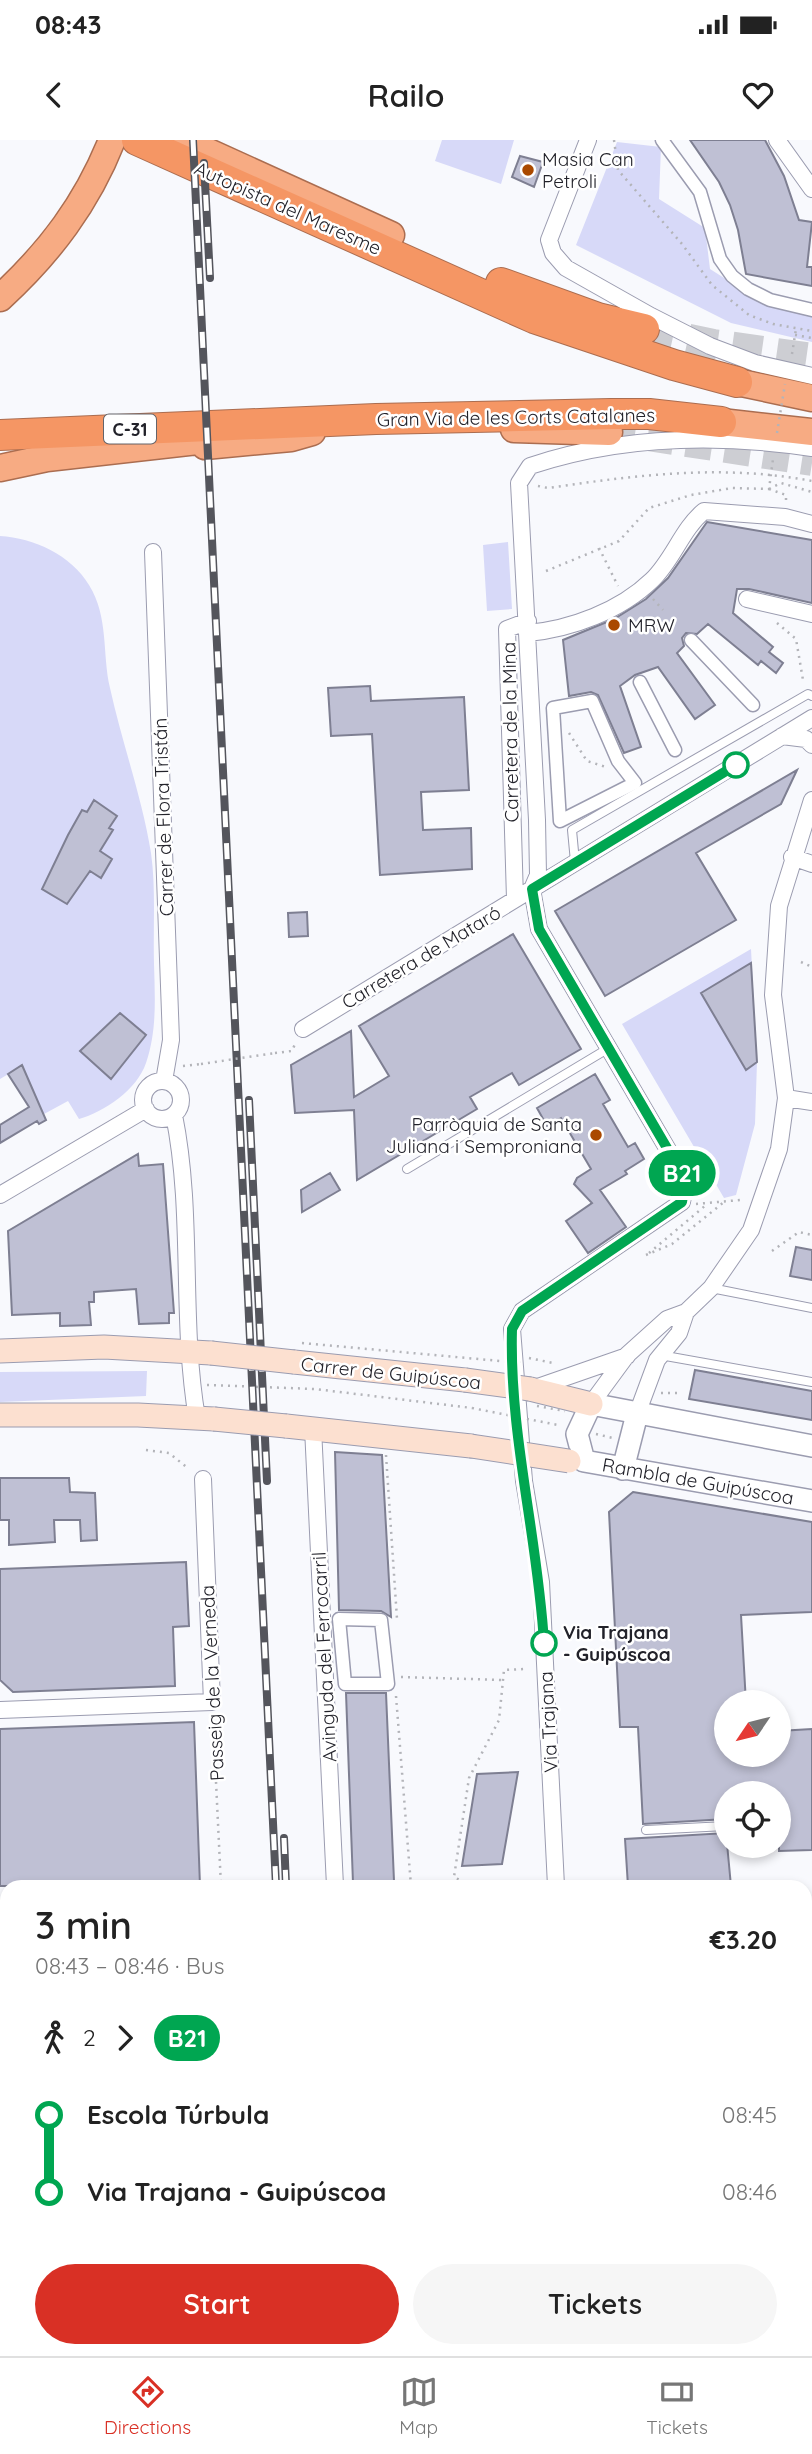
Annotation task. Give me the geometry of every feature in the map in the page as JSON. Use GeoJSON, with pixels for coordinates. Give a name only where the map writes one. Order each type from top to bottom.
{"type":"FeatureCollection","features":[{"type":"Feature","properties":{"kind":"highway"},"geometry":{"type":"LineString","coordinates":[[0,298],[46,253],[84,199],[112,140]]}},
{"type":"Feature","properties":{"kind":"highway","name":"Autopista del Maresme"},"geometry":{"type":"LineString","coordinates":[[137,140],[309,218],[396,248]]}},
{"type":"Feature","properties":{"kind":"highway"},"geometry":{"type":"LineString","coordinates":[[182,140],[396,248],[576,334],[737,382],[812,398]]}},
{"type":"Feature","properties":{"kind":"highway"},"geometry":{"type":"LineString","coordinates":[[396,248],[644,329]]}},
{"type":"Feature","properties":{"kind":"highway","name":"Gran Via de les Corts Catalanes"},"geometry":{"type":"LineString","coordinates":[[0,435],[376,419],[649,414],[812,432]]}},
{"type":"Feature","properties":{"kind":"highway"},"geometry":{"type":"LineString","coordinates":[[345,431],[376,419]]}},
{"type":"Feature","properties":{"kind":"highway"},"geometry":{"type":"LineString","coordinates":[[0,479],[119,457],[291,438],[312,432],[495,428],[609,432]]}},
{"type":"Feature","properties":{"kind":"highway","name":"C-31"},"geometry":{"type":"LineString","coordinates":[[0,468],[92,452],[312,432]]}},
{"type":"Feature","properties":{"kind":"main road","name":"Carrer de Guipúscoa"},"geometry":{"type":"LineString","coordinates":[[0,1351],[104,1347],[200,1352],[295,1352],[465,1380],[544,1388],[591,1404]]}},
{"type":"Feature","properties":{"kind":"main road"},"geometry":{"type":"LineString","coordinates":[[0,1415],[206,1418],[471,1446],[577,1461]]}},
{"type":"Feature","properties":{"kind":"street"},"geometry":{"type":"LineString","coordinates":[[588,140],[549,240],[553,253],[578,275],[650,316],[710,345],[755,363],[812,376]]}},
{"type":"Feature","properties":{"kind":"street"},"geometry":{"type":"LineString","coordinates":[[662,140],[700,192],[720,259],[732,276],[748,289],[770,300],[812,310]]}},
{"type":"Feature","properties":{"kind":"street"},"geometry":{"type":"LineString","coordinates":[[777,140],[812,189]]}},
{"type":"Feature","properties":{"kind":"street","name":"Carretera de la Mina"},"geometry":{"type":"LineString","coordinates":[[515,900],[507,629],[528,627],[519,483],[530,466],[585,450],[703,438],[766,441],[812,448]]}},
{"type":"Feature","properties":{"kind":"street"},"geometry":{"type":"LineString","coordinates":[[528,627],[578,623],[625,600],[652,580],[704,511],[785,517],[812,524]]}},
{"type":"Feature","properties":{"kind":"street","name":"Carrer de Flora Tristán"},"geometry":{"type":"LineString","coordinates":[[153,552],[172,1040],[164,1081]]}},
{"type":"Feature","properties":{"kind":"street"},"geometry":{"type":"LineString","coordinates":[[747,600],[812,614]]}},
{"type":"Feature","properties":{"kind":"street","name":"Via Trajana"},"geometry":{"type":"LineString","coordinates":[[528,627],[538,875],[532,889],[539,929],[681,1172],[685,1185],[682,1202],[522,1311],[512,1329],[524,1481],[541,1582],[556,1880]]}},
{"type":"Feature","properties":{"kind":"street"},"geometry":{"type":"LineString","coordinates":[[691,640],[753,705]]}},
{"type":"Feature","properties":{"kind":"street"},"geometry":{"type":"LineString","coordinates":[[640,682],[675,750]]}},
{"type":"Feature","properties":{"kind":"street"},"geometry":{"type":"LineString","coordinates":[[593,701],[618,761],[629,775],[635,783],[560,821],[554,708],[593,701]]}},
{"type":"Feature","properties":{"kind":"street","name":"Carretera de Mataró"},"geometry":{"type":"LineString","coordinates":[[303,1029],[782,736],[810,731]]}},
{"type":"Feature","properties":{"kind":"street"},"geometry":{"type":"LineString","coordinates":[[577,1461],[577,1434],[591,1404],[627,1356],[667,1319],[686,1312],[711,1288],[751,1230],[779,1149],[786,1098],[773,995],[779,906],[792,857],[812,800]]}},
{"type":"Feature","properties":{"kind":"street"},"geometry":{"type":"LineString","coordinates":[[513,870],[537,856]]}},
{"type":"Feature","properties":{"kind":"street"},"geometry":{"type":"LineString","coordinates":[[792,857],[812,864]]}},
{"type":"Feature","properties":{"kind":"street"},"geometry":{"type":"LineString","coordinates":[[146,1109],[146,1090],[154,1083],[164,1081],[174,1085],[180,1093],[180,1106],[174,1115],[183,1160],[206,1418]]}},
{"type":"Feature","properties":{"kind":"street"},"geometry":{"type":"LineString","coordinates":[[786,1098],[812,1102]]}},
{"type":"Feature","properties":{"kind":"street"},"geometry":{"type":"LineString","coordinates":[[146,1109],[159,1118],[174,1115]]}},
{"type":"Feature","properties":{"kind":"street"},"geometry":{"type":"LineString","coordinates":[[0,1195],[146,1109]]}},
{"type":"Feature","properties":{"kind":"street"},"geometry":{"type":"LineString","coordinates":[[623,1469],[637,1414],[660,1355],[679,1333],[686,1312]]}},
{"type":"Feature","properties":{"kind":"street"},"geometry":{"type":"LineString","coordinates":[[544,1388],[627,1356]]}},
{"type":"Feature","properties":{"kind":"street"},"geometry":{"type":"LineString","coordinates":[[591,1404],[812,1446]]}},
{"type":"Feature","properties":{"kind":"street","name":"Avinguda del Ferrocarril"},"geometry":{"type":"LineString","coordinates":[[313,1428],[335,1880]]}},
{"type":"Feature","properties":{"kind":"street","name":"Rambla de Guipúscoa"},"geometry":{"type":"LineString","coordinates":[[577,1461],[812,1501]]}},
{"type":"Feature","properties":{"kind":"street","name":"Passeig de la Verneda"},"geometry":{"type":"LineString","coordinates":[[203,1479],[212,1702]]}},
{"type":"Feature","properties":{"kind":"street"},"geometry":{"type":"LineString","coordinates":[[340,1619],[381,1620],[393,1684],[345,1684],[340,1619]]}},
{"type":"Feature","properties":{"kind":"street"},"geometry":{"type":"LineString","coordinates":[[0,1710],[212,1702]]}},
{"type":"Feature","properties":{"kind":"lane"},"geometry":{"type":"LineString","coordinates":[[575,863],[572,830],[807,694],[812,696]]}},
{"type":"Feature","properties":{"kind":"lane"},"geometry":{"type":"LineString","coordinates":[[407,1168],[609,1048]]}},
{"type":"Feature","properties":{"kind":"lane"},"geometry":{"type":"LineString","coordinates":[[711,1288],[812,1308]]}},
{"type":"Feature","properties":{"kind":"lane"},"geometry":{"type":"LineString","coordinates":[[660,1355],[812,1382]]}},
{"type":"Feature","properties":{"kind":"lane"},"geometry":{"type":"LineString","coordinates":[[646,1830],[714,1827]]}},
{"type":"Feature","properties":{"kind":"path"},"geometry":{"type":"LineString","coordinates":[[614,140],[618,170],[712,285],[749,315],[812,331]]}},
{"type":"Feature","properties":{"kind":"path"},"geometry":{"type":"LineString","coordinates":[[793,350],[796,329]]}},
{"type":"Feature","properties":{"kind":"path"},"geometry":{"type":"LineString","coordinates":[[795,335],[812,338]]}},
{"type":"Feature","properties":{"kind":"path"},"geometry":{"type":"LineString","coordinates":[[778,433],[786,384]]}},
{"type":"Feature","properties":{"kind":"path"},"geometry":{"type":"LineString","coordinates":[[769,489],[774,452]]}},
{"type":"Feature","properties":{"kind":"path"},"geometry":{"type":"LineString","coordinates":[[537,486],[548,488],[704,470],[812,481]]}},
{"type":"Feature","properties":{"kind":"path"},"geometry":{"type":"LineString","coordinates":[[546,571],[619,541],[649,509],[691,495],[732,488],[769,489],[781,483],[812,492]]}},
{"type":"Feature","properties":{"kind":"path"},"geometry":{"type":"LineString","coordinates":[[599,548],[625,600]]}},
{"type":"Feature","properties":{"kind":"path"},"geometry":{"type":"LineString","coordinates":[[747,600],[796,639],[803,680]]}},
{"type":"Feature","properties":{"kind":"path"},"geometry":{"type":"LineString","coordinates":[[554,708],[587,761],[629,775]]}},
{"type":"Feature","properties":{"kind":"path"},"geometry":{"type":"LineString","coordinates":[[801,962],[812,967]]}},
{"type":"Feature","properties":{"kind":"path"},"geometry":{"type":"LineString","coordinates":[[201,1064],[292,1051],[303,1029]]}},
{"type":"Feature","properties":{"kind":"path"},"geometry":{"type":"LineString","coordinates":[[724,1202],[672,1244],[646,1255],[706,1205],[724,1202],[740,1200]]}},
{"type":"Feature","properties":{"kind":"path"},"geometry":{"type":"LineString","coordinates":[[772,1251],[799,1232],[812,1235]]}},
{"type":"Feature","properties":{"kind":"path"},"geometry":{"type":"LineString","coordinates":[[295,1352],[522,1363]]}},
{"type":"Feature","properties":{"kind":"path"},"geometry":{"type":"LineString","coordinates":[[518,1355],[564,1365]]}},
{"type":"Feature","properties":{"kind":"path"},"geometry":{"type":"LineString","coordinates":[[200,1384],[315,1389],[472,1408],[558,1425]]}},
{"type":"Feature","properties":{"kind":"path"},"geometry":{"type":"LineString","coordinates":[[662,1393],[682,1393]]}},
{"type":"Feature","properties":{"kind":"path"},"geometry":{"type":"LineString","coordinates":[[584,1431],[620,1439]]}},
{"type":"Feature","properties":{"kind":"path"},"geometry":{"type":"LineString","coordinates":[[146,1450],[169,1453],[203,1479]]}},
{"type":"Feature","properties":{"kind":"path"},"geometry":{"type":"LineString","coordinates":[[386,1451],[397,1628]]}},
{"type":"Feature","properties":{"kind":"path"},"geometry":{"type":"LineString","coordinates":[[460,1880],[454,1877],[469,1778],[499,1720],[504,1670],[524,1669]]}},
{"type":"Feature","properties":{"kind":"path"},"geometry":{"type":"LineString","coordinates":[[410,1880],[393,1684],[503,1680]]}},
{"type":"Feature","properties":{"kind":"path","name":"Passeig de la Verneda"},"geometry":{"type":"LineString","coordinates":[[212,1702],[221,1880]]}},
{"type":"Feature","properties":{"kind":"shaded area"},"geometry":{"type":"Polygon","coordinates":[[[442,140],[514,140],[501,184],[435,161],[442,140]]]}},
{"type":"Feature","properties":{"kind":"shaded area"},"geometry":{"type":"Polygon","coordinates":[[[617,142],[661,147],[659,199],[705,228],[710,269],[770,307],[812,315],[812,342],[731,323],[576,245],[617,142]]]}},
{"type":"Feature","properties":{"kind":"shaded area"},"geometry":{"type":"Polygon","coordinates":[[[0,536],[38,544],[62,557],[81,574],[95,597],[100,610],[110,688],[142,811],[153,866],[155,1002],[150,1051],[142,1073],[127,1091],[99,1111],[79,1119],[68,1101],[44,1114],[22,1066],[0,1079],[0,536]]]}},
{"type":"Feature","properties":{"kind":"shaded area"},"geometry":{"type":"Polygon","coordinates":[[[508,542],[512,609],[487,611],[483,545],[508,542]]]}},
{"type":"Feature","properties":{"kind":"shaded area"},"geometry":{"type":"Polygon","coordinates":[[[751,949],[757,1062],[755,1124],[736,1195],[724,1198],[622,1024],[751,949]]]}},
{"type":"Feature","properties":{"kind":"shaded area"},"geometry":{"type":"Polygon","coordinates":[[[147,1371],[146,1396],[0,1402],[0,1372],[147,1371]]]}},
{"type":"Feature","properties":{"kind":"building"},"geometry":{"type":"Polygon","coordinates":[[[690,140],[765,140],[784,176],[799,220],[812,222],[807,267],[812,267],[812,286],[746,274],[738,230],[730,205],[719,182],[690,140]]]}},
{"type":"Feature","properties":{"kind":"building","name":"Masia Can Petroli"},"geometry":{"type":"Polygon","coordinates":[[[520,156],[543,162],[534,187],[512,177],[520,156]]]}},
{"type":"Feature","properties":{"kind":"building"},"geometry":{"type":"Polygon","coordinates":[[[707,522],[812,540],[812,603],[749,589],[737,589],[733,613],[773,647],[769,652],[783,663],[776,673],[761,661],[758,665],[708,624],[697,634],[686,633],[682,638],[684,646],[677,653],[715,705],[695,719],[658,667],[635,675],[620,686],[641,747],[624,753],[598,695],[591,692],[569,696],[563,640],[614,619],[646,599],[668,578],[707,522]]]}},
{"type":"Feature","properties":{"kind":"building"},"geometry":{"type":"Polygon","coordinates":[[[370,686],[371,701],[464,697],[469,790],[421,792],[423,830],[471,828],[472,869],[380,875],[372,734],[331,736],[328,688],[370,686]]]}},
{"type":"Feature","properties":{"kind":"building"},"geometry":{"type":"Polygon","coordinates":[[[797,770],[781,804],[696,853],[736,920],[605,996],[555,911],[797,770]]]}},
{"type":"Feature","properties":{"kind":"building"},"geometry":{"type":"Polygon","coordinates":[[[94,800],[117,816],[109,828],[113,830],[100,851],[112,859],[101,878],[90,871],[67,904],[42,889],[82,810],[87,812],[94,800]]]}},
{"type":"Feature","properties":{"kind":"building"},"geometry":{"type":"Polygon","coordinates":[[[307,912],[308,936],[289,937],[288,913],[307,912]]]}},
{"type":"Feature","properties":{"kind":"building"},"geometry":{"type":"Polygon","coordinates":[[[513,934],[581,1049],[519,1085],[512,1073],[470,1097],[477,1109],[357,1180],[354,1110],[295,1113],[291,1065],[351,1031],[354,1097],[389,1076],[359,1026],[513,934]]]}},
{"type":"Feature","properties":{"kind":"building"},"geometry":{"type":"Polygon","coordinates":[[[751,963],[757,1062],[746,1070],[701,993],[751,963]]]}},
{"type":"Feature","properties":{"kind":"building"},"geometry":{"type":"Polygon","coordinates":[[[120,1013],[146,1035],[111,1079],[80,1051],[120,1013]]]}},
{"type":"Feature","properties":{"kind":"building"},"geometry":{"type":"Polygon","coordinates":[[[22,1065],[46,1120],[39,1124],[37,1121],[0,1143],[0,1125],[29,1107],[8,1074],[22,1065]]]}},
{"type":"Feature","properties":{"kind":"building","name":"Parròquia de Santa Juliana i Semproniana"},"geometry":{"type":"Polygon","coordinates":[[[595,1074],[610,1100],[603,1104],[628,1147],[635,1143],[644,1159],[625,1171],[627,1174],[600,1190],[626,1227],[588,1253],[566,1221],[592,1203],[574,1184],[577,1178],[591,1169],[561,1118],[547,1126],[537,1108],[595,1074]]]}},
{"type":"Feature","properties":{"kind":"building"},"geometry":{"type":"Polygon","coordinates":[[[138,1154],[139,1166],[163,1164],[174,1313],[169,1313],[169,1323],[139,1324],[136,1289],[94,1292],[94,1302],[89,1302],[91,1325],[60,1326],[60,1313],[12,1315],[8,1231],[138,1154]]]}},
{"type":"Feature","properties":{"kind":"building"},"geometry":{"type":"Polygon","coordinates":[[[330,1173],[340,1190],[302,1212],[301,1190],[330,1173]]]}},
{"type":"Feature","properties":{"kind":"building"},"geometry":{"type":"Polygon","coordinates":[[[796,1247],[812,1250],[812,1280],[790,1276],[796,1247]]]}},
{"type":"Feature","properties":{"kind":"building"},"geometry":{"type":"Polygon","coordinates":[[[695,1370],[812,1391],[812,1420],[689,1399],[695,1370]]]}},
{"type":"Feature","properties":{"kind":"building"},"geometry":{"type":"Polygon","coordinates":[[[335,1452],[382,1455],[391,1617],[381,1611],[339,1610],[335,1452]]]}},
{"type":"Feature","properties":{"kind":"building"},"geometry":{"type":"Polygon","coordinates":[[[0,1478],[69,1478],[70,1492],[95,1493],[97,1540],[81,1541],[80,1520],[54,1520],[55,1542],[9,1545],[9,1520],[0,1520],[0,1478]]]}},
{"type":"Feature","properties":{"kind":"building"},"geometry":{"type":"Polygon","coordinates":[[[633,1492],[812,1522],[812,1612],[741,1615],[745,1690],[714,1690],[714,1768],[791,1768],[791,1730],[812,1729],[812,1850],[791,1851],[791,1781],[714,1781],[714,1820],[643,1824],[638,1727],[620,1727],[609,1512],[633,1492]]]}},
{"type":"Feature","properties":{"kind":"building"},"geometry":{"type":"Polygon","coordinates":[[[186,1562],[189,1626],[173,1627],[175,1686],[13,1692],[0,1680],[0,1569],[186,1562]]]}},
{"type":"Feature","properties":{"kind":"building"},"geometry":{"type":"Polygon","coordinates":[[[346,1693],[386,1693],[394,1880],[353,1880],[346,1693]]]}},
{"type":"Feature","properties":{"kind":"building"},"geometry":{"type":"Polygon","coordinates":[[[194,1722],[200,1880],[0,1880],[0,1729],[194,1722]]]}},
{"type":"Feature","properties":{"kind":"building"},"geometry":{"type":"Polygon","coordinates":[[[518,1772],[502,1864],[462,1866],[477,1774],[518,1772]]]}},
{"type":"Feature","properties":{"kind":"building"},"geometry":{"type":"Polygon","coordinates":[[[714,1834],[714,1858],[728,1858],[730,1880],[628,1880],[625,1839],[714,1834]]]}},
{"type":"Feature","properties":{"kind":"tunnel"},"geometry":{"type":"LineString","coordinates":[[644,329],[713,344],[812,358]]}},
{"type":"Feature","properties":{"kind":"tunnel"},"geometry":{"type":"LineString","coordinates":[[609,432],[812,463]]}},
{"type":"Feature","properties":{"kind":"railway"},"geometry":{"type":"LineString","coordinates":[[193,140],[276,1880]]}},
{"type":"Feature","properties":{"kind":"railway"},"geometry":{"type":"LineString","coordinates":[[204,163],[210,278]]}},
{"type":"Feature","properties":{"kind":"railway"},"geometry":{"type":"LineString","coordinates":[[249,1100],[267,1481]]}},
{"type":"Feature","properties":{"kind":"railway"},"geometry":{"type":"LineString","coordinates":[[284,1838],[286,1880]]}},
{"type":"Feature","properties":{"kind":"bus line","name":"B21"},"geometry":{"type":"LineString","coordinates":[[544,1643],[541,1582],[533,1552],[524,1481],[511,1347],[512,1329],[522,1311],[682,1202],[685,1185],[681,1172],[539,929],[532,889],[736,765]]}},
{"type":"Feature","properties":{"kind":"place","name":"Masia Can Petroli"},"geometry":{"type":"Point","coordinates":[528,170]}},
{"type":"Feature","properties":{"kind":"place","name":"MRW"},"geometry":{"type":"Point","coordinates":[614,625]}},
{"type":"Feature","properties":{"kind":"place","name":"Parròquia de Santa Juliana i Semproniana"},"geometry":{"type":"Point","coordinates":[596,1135]}},
{"type":"Feature","properties":{"kind":"place","name":"Via Trajana - Guipúscoa"},"geometry":{"type":"Point","coordinates":[544,1643]}}]}
